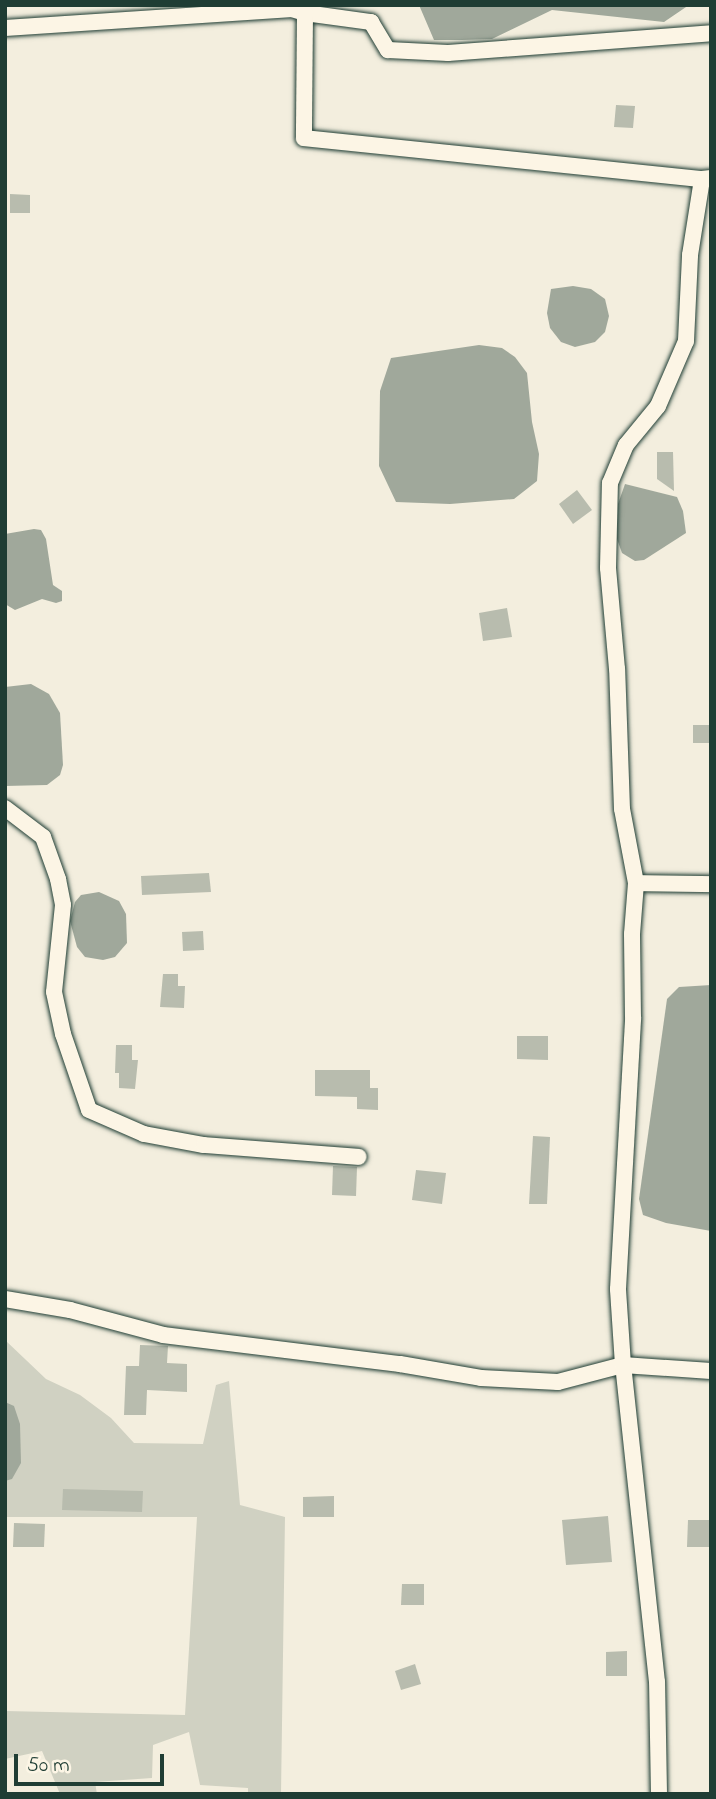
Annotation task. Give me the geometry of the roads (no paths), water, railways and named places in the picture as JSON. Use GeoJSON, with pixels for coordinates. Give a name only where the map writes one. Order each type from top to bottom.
{"type":"FeatureCollection","features":[{"type":"Feature","properties":{"kind":"street"},"geometry":{"type":"LineString","coordinates":[[5,28],[292,9],[371,22],[388,50],[448,53],[711,33]]}},
{"type":"Feature","properties":{"kind":"street"},"geometry":{"type":"LineString","coordinates":[[305,13],[304,138],[706,179],[690,255],[686,341],[658,406],[626,445],[610,483],[608,568],[617,668],[622,809],[636,883],[632,934],[633,1017],[618,1289],[623,1365],[657,1682],[659,1794]]}},
{"type":"Feature","properties":{"kind":"street"},"geometry":{"type":"LineString","coordinates":[[5,808],[43,837],[58,879],[63,905],[54,992],[63,1034],[89,1110],[144,1134],[204,1145],[359,1157]]}},
{"type":"Feature","properties":{"kind":"street"},"geometry":{"type":"LineString","coordinates":[[636,883],[711,884]]}},
{"type":"Feature","properties":{"kind":"street"},"geometry":{"type":"LineString","coordinates":[[5,1299],[70,1310],[163,1335],[387,1362],[481,1378],[558,1382],[623,1365],[711,1371]]}}]}
